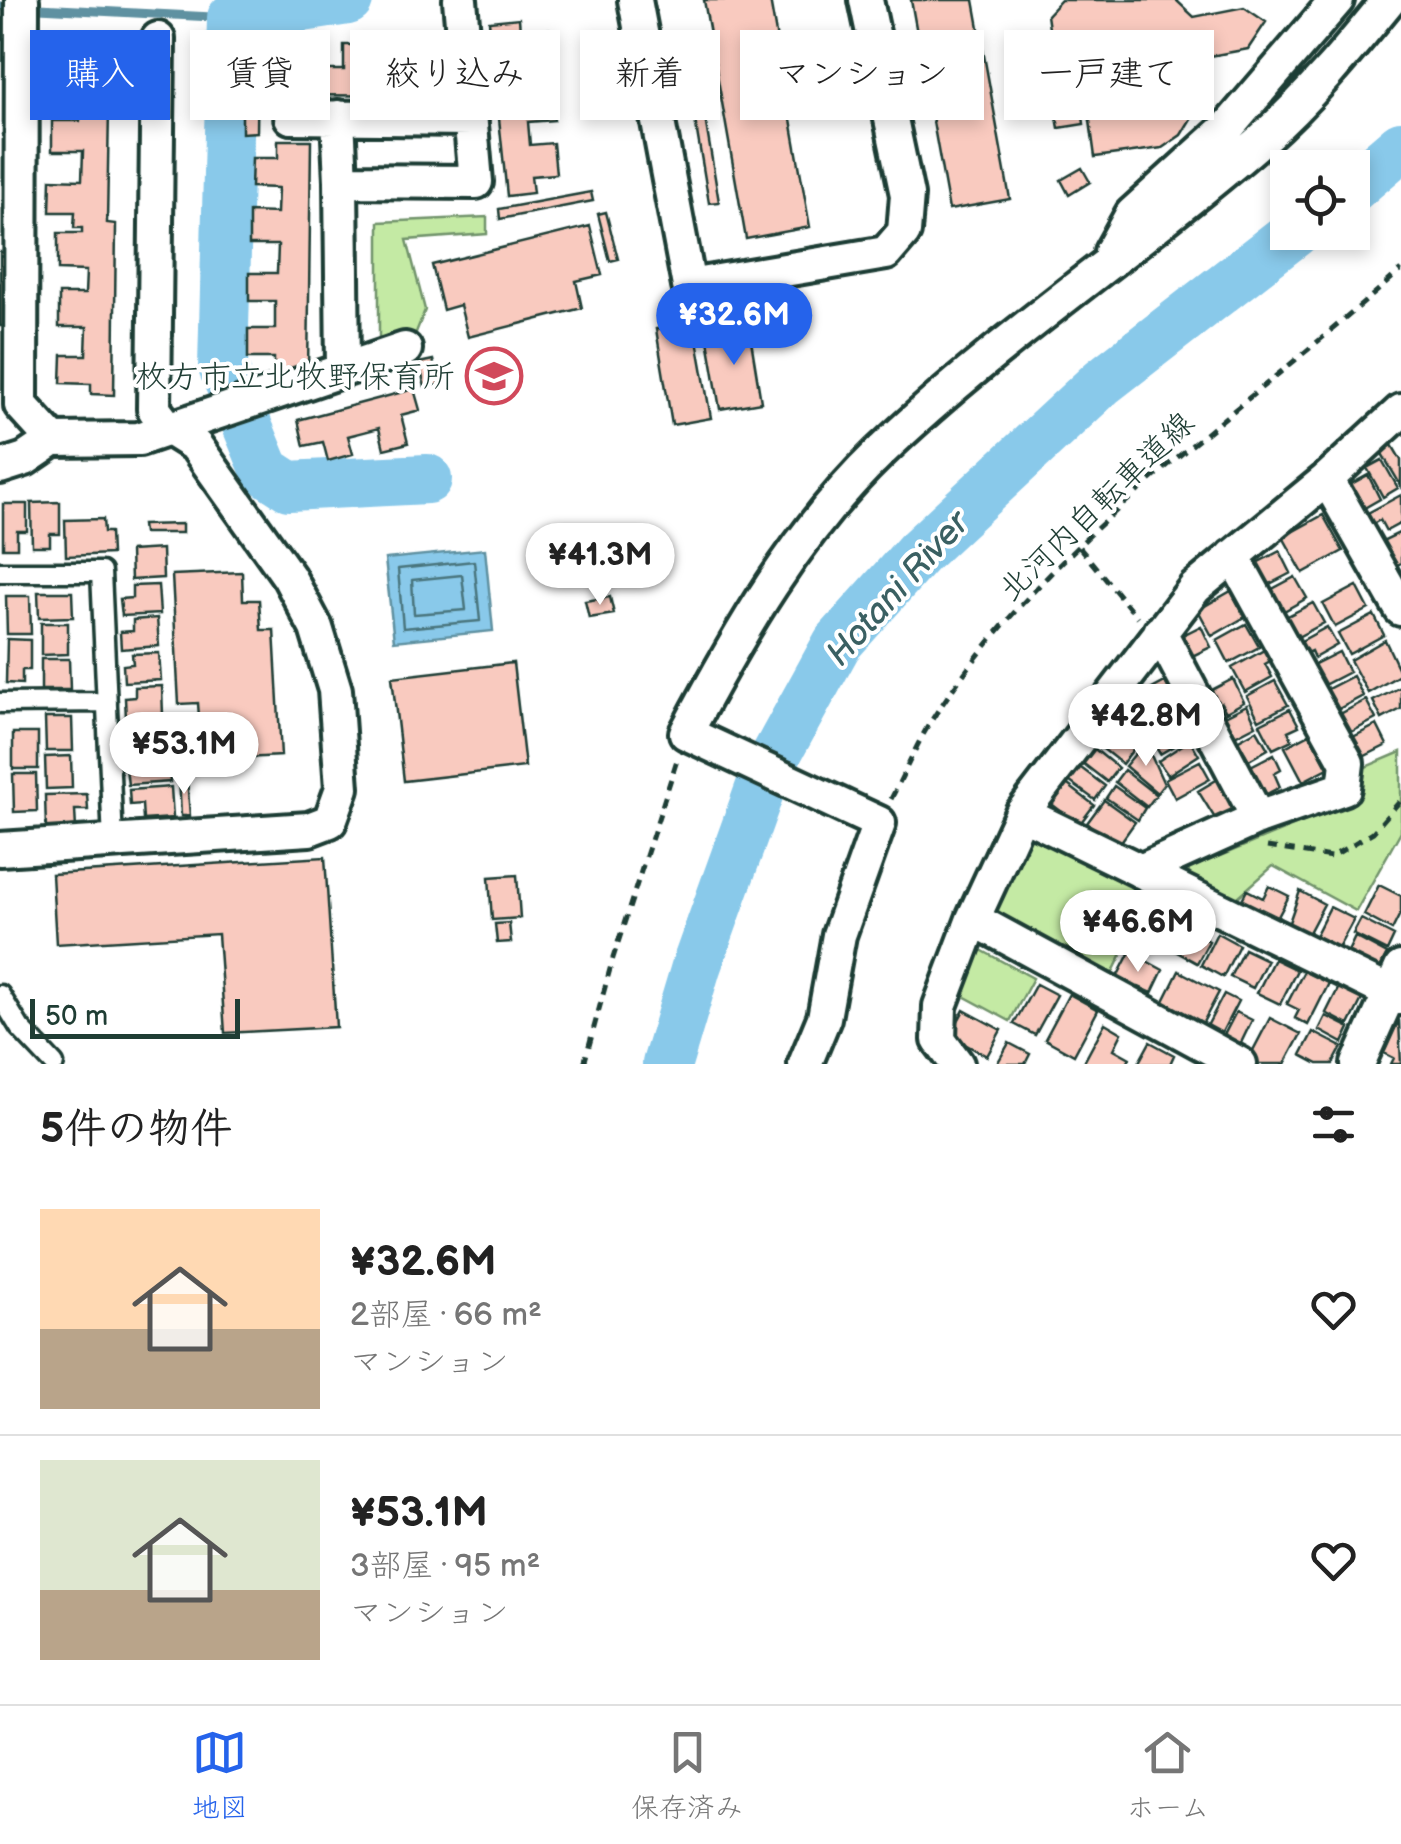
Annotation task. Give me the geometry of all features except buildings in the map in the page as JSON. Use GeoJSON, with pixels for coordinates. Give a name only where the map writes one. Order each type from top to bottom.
{"type":"FeatureCollection","features":[{"type":"Feature","properties":{"kind":"street"},"geometry":{"type":"LineString","coordinates":[[22,0],[11,219],[11,405],[53,440]]}},
{"type":"Feature","properties":{"kind":"street"},"geometry":{"type":"LineString","coordinates":[[460,0],[463,30]]}},
{"type":"Feature","properties":{"kind":"street"},"geometry":{"type":"LineString","coordinates":[[635,0],[689,286],[886,254],[904,232],[907,194],[866,0]]}},
{"type":"Feature","properties":{"kind":"street"},"geometry":{"type":"LineString","coordinates":[[1101,270],[1132,214],[1227,128],[1337,0]]}},
{"type":"Feature","properties":{"kind":"street"},"geometry":{"type":"LineString","coordinates":[[805,1064],[824,1018],[866,817],[686,733],[733,644],[798,547],[876,456],[1263,138],[1345,54],[1389,0]]}},
{"type":"Feature","properties":{"kind":"street"},"geometry":{"type":"LineString","coordinates":[[330,117],[350,117]]}},
{"type":"Feature","properties":{"kind":"street"},"geometry":{"type":"LineString","coordinates":[[338,117],[344,370]]}},
{"type":"Feature","properties":{"kind":"street"},"geometry":{"type":"LineString","coordinates":[[0,849],[308,829],[330,821],[342,788],[336,690],[316,628],[289,577],[196,446],[169,429],[154,409],[157,120]]}},
{"type":"Feature","properties":{"kind":"street"},"geometry":{"type":"LineString","coordinates":[[341,182],[476,182],[471,120]]}},
{"type":"Feature","properties":{"kind":"street"},"geometry":{"type":"LineString","coordinates":[[0,467],[25,459],[53,440],[139,440],[405,349]]}},
{"type":"Feature","properties":{"kind":"street"},"geometry":{"type":"LineString","coordinates":[[957,1064],[939,1040],[940,1006],[973,918],[1022,813],[1195,588],[1401,411]]}},
{"type":"Feature","properties":{"kind":"street"},"geometry":{"type":"LineString","coordinates":[[1326,479],[1401,609]]}},
{"type":"Feature","properties":{"kind":"street"},"geometry":{"type":"LineString","coordinates":[[1140,871],[1254,832],[1344,788],[1348,764],[1234,556]]}},
{"type":"Feature","properties":{"kind":"street"},"geometry":{"type":"LineString","coordinates":[[1157,635],[1254,832]]}},
{"type":"Feature","properties":{"kind":"street"},"geometry":{"type":"LineString","coordinates":[[1022,813],[1140,871],[1397,986],[1358,1064]]}},
{"type":"Feature","properties":{"kind":"street"},"geometry":{"type":"LineString","coordinates":[[973,918],[1240,1064]]}},
{"type":"Feature","properties":{"kind":"lane"},"geometry":{"type":"LineString","coordinates":[[0,572],[101,572],[113,842]]}},
{"type":"Feature","properties":{"kind":"lane"},"geometry":{"type":"LineString","coordinates":[[0,703],[107,702]]}},
{"type":"Feature","properties":{"kind":"lane"},"geometry":{"type":"LineString","coordinates":[[0,995],[20,1028],[54,1064]]}},
{"type":"Feature","properties":{"kind":"path","name":"北河内自転車道線"},"geometry":{"type":"LineString","coordinates":[[866,817],[932,719],[1020,608],[1079,547],[1168,462],[1401,270]]}},
{"type":"Feature","properties":{"kind":"path"},"geometry":{"type":"LineString","coordinates":[[1079,547],[1157,635]]}},
{"type":"Feature","properties":{"kind":"path"},"geometry":{"type":"LineString","coordinates":[[584,1064],[613,958],[686,733]]}},
{"type":"Feature","properties":{"kind":"path"},"geometry":{"type":"LineString","coordinates":[[1254,832],[1332,857],[1373,832],[1401,800]]}},
{"type":"Feature","properties":{"kind":"green space"},"geometry":{"type":"Polygon","coordinates":[[[487,217],[487,234],[407,240],[425,310],[413,340],[379,346],[379,222],[487,217]]]}},
{"type":"Feature","properties":{"kind":"green space"},"geometry":{"type":"Polygon","coordinates":[[[1401,752],[1401,831],[1356,911],[1273,866],[1230,904],[1194,889],[1188,869],[1359,799],[1363,768],[1401,752]]]}},
{"type":"Feature","properties":{"kind":"green space"},"geometry":{"type":"Polygon","coordinates":[[[1035,826],[1155,886],[1110,978],[989,918],[1035,826]]]}},
{"type":"Feature","properties":{"kind":"green space"},"geometry":{"type":"Polygon","coordinates":[[[981,950],[1033,978],[1010,1021],[958,993],[981,950]]]}},
{"type":"Feature","properties":{"kind":"water"},"geometry":{"type":"Polygon","coordinates":[[[485,549],[493,631],[394,641],[385,559],[485,549]]]}},
{"type":"Feature","properties":{"kind":"waterway"},"geometry":{"type":"LineString","coordinates":[[348,0],[232,18],[223,367],[266,471],[289,486],[427,479]]}},
{"type":"Feature","properties":{"kind":"waterway"},"geometry":{"type":"LineString","coordinates":[[0,6],[232,18]]}},
{"type":"Feature","properties":{"kind":"waterway","name":"Hotani River"},"geometry":{"type":"LineString","coordinates":[[1370,173],[1401,146]]}},
{"type":"Feature","properties":{"kind":"waterway","name":"Hotani River"},"geometry":{"type":"LineString","coordinates":[[667,1064],[696,967],[765,775],[837,644],[919,552],[1102,382],[1272,250]]}},
{"type":"Feature","properties":{"kind":"place","name":"枚方市立北牧野保育所"},"geometry":{"type":"Point","coordinates":[494,376]}}]}
